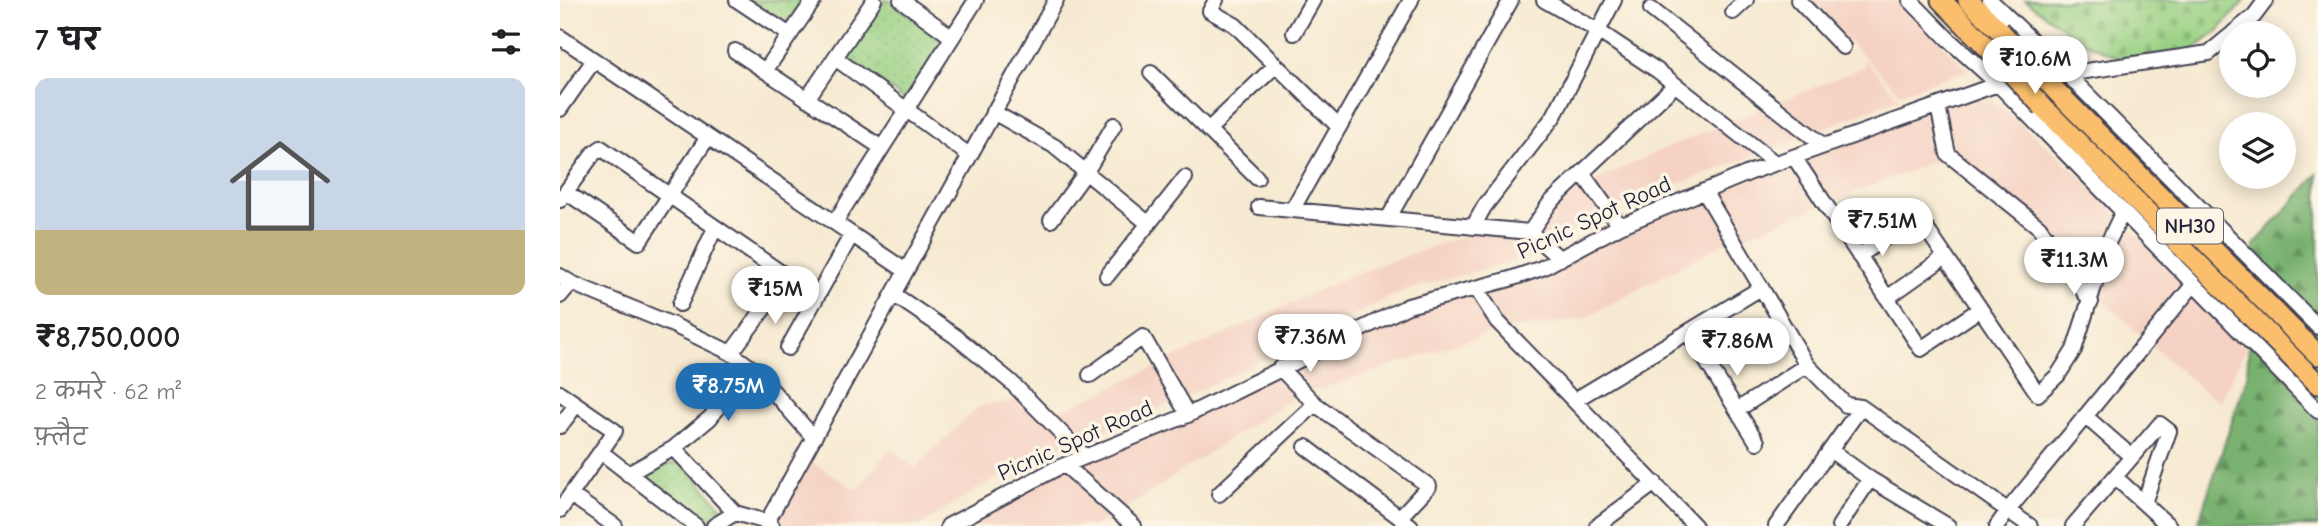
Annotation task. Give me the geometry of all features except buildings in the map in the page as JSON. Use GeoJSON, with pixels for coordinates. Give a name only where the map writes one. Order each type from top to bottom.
{"type":"FeatureCollection","features":[{"type":"Feature","properties":{"kind":"highway","name":"NH30"},"geometry":{"type":"LineString","coordinates":[[1941,0],[2318,384]]}},
{"type":"Feature","properties":{"kind":"highway","name":"NH30"},"geometry":{"type":"LineString","coordinates":[[1968,0],[2006,26],[2089,124],[2318,355]]}},
{"type":"Feature","properties":{"kind":"street"},"geometry":{"type":"LineString","coordinates":[[737,0],[790,35]]}},
{"type":"Feature","properties":{"kind":"street"},"geometry":{"type":"LineString","coordinates":[[765,71],[814,0]]}},
{"type":"Feature","properties":{"kind":"street"},"geometry":{"type":"LineString","coordinates":[[807,99],[874,0]]}},
{"type":"Feature","properties":{"kind":"street"},"geometry":{"type":"LineString","coordinates":[[901,0],[952,37]]}},
{"type":"Feature","properties":{"kind":"street"},"geometry":{"type":"LineString","coordinates":[[835,222],[976,0]]}},
{"type":"Feature","properties":{"kind":"street"},"geometry":{"type":"LineString","coordinates":[[674,448],[734,513],[769,524],[1056,0]]}},
{"type":"Feature","properties":{"kind":"street"},"geometry":{"type":"LineString","coordinates":[[1294,33],[1313,0]]}},
{"type":"Feature","properties":{"kind":"street"},"geometry":{"type":"LineString","coordinates":[[1292,210],[1411,0]]}},
{"type":"Feature","properties":{"kind":"street"},"geometry":{"type":"LineString","coordinates":[[1388,219],[1511,0]]}},
{"type":"Feature","properties":{"kind":"street"},"geometry":{"type":"LineString","coordinates":[[1544,0],[1598,31],[1675,85],[1775,163]]}},
{"type":"Feature","properties":{"kind":"street"},"geometry":{"type":"LineString","coordinates":[[1473,227],[1484,207],[1554,116],[1614,0]]}},
{"type":"Feature","properties":{"kind":"street"},"geometry":{"type":"LineString","coordinates":[[1733,12],[1746,0]]}},
{"type":"Feature","properties":{"kind":"street"},"geometry":{"type":"LineString","coordinates":[[1798,0],[1843,47]]}},
{"type":"Feature","properties":{"kind":"street"},"geometry":{"type":"LineString","coordinates":[[1910,0],[1998,84],[2318,411]]}},
{"type":"Feature","properties":{"kind":"street"},"geometry":{"type":"LineString","coordinates":[[1990,0],[2006,26],[2066,73],[2318,327]]}},
{"type":"Feature","properties":{"kind":"street"},"geometry":{"type":"LineString","coordinates":[[2248,21],[2266,0]]}},
{"type":"Feature","properties":{"kind":"street"},"geometry":{"type":"LineString","coordinates":[[1213,5],[1339,127]]}},
{"type":"Feature","properties":{"kind":"street"},"geometry":{"type":"LineString","coordinates":[[1651,9],[1824,146]]}},
{"type":"Feature","properties":{"kind":"street"},"geometry":{"type":"LineString","coordinates":[[1974,62],[2006,26]]}},
{"type":"Feature","properties":{"kind":"street"},"geometry":{"type":"LineString","coordinates":[[560,37],[906,271]]}},
{"type":"Feature","properties":{"kind":"street"},"geometry":{"type":"LineString","coordinates":[[2066,73],[2209,53],[2219,45]]}},
{"type":"Feature","properties":{"kind":"street"},"geometry":{"type":"LineString","coordinates":[[735,51],[882,148]]}},
{"type":"Feature","properties":{"kind":"street"},"geometry":{"type":"LineString","coordinates":[[835,58],[969,155]]}},
{"type":"Feature","properties":{"kind":"street"},"geometry":{"type":"LineString","coordinates":[[560,108],[594,60]]}},
{"type":"Feature","properties":{"kind":"street"},"geometry":{"type":"LineString","coordinates":[[1208,130],[1276,65]]}},
{"type":"Feature","properties":{"kind":"street"},"geometry":{"type":"LineString","coordinates":[[1151,73],[1256,178]]}},
{"type":"Feature","properties":{"kind":"street","name":"Picnic Spot Road"},"geometry":{"type":"LineString","coordinates":[[948,526],[1065,465],[1188,415],[1408,306],[1542,268],[1620,226],[1703,191],[1998,84],[2066,73]]}},
{"type":"Feature","properties":{"kind":"street"},"geometry":{"type":"LineString","coordinates":[[1530,232],[1550,203],[1675,85]]}},
{"type":"Feature","properties":{"kind":"street"},"geometry":{"type":"LineString","coordinates":[[1938,106],[1948,154],[2039,228],[2091,302]]}},
{"type":"Feature","properties":{"kind":"street"},"geometry":{"type":"LineString","coordinates":[[993,112],[1054,146],[1149,224]]}},
{"type":"Feature","properties":{"kind":"street"},"geometry":{"type":"LineString","coordinates":[[1051,220],[1086,172],[1114,125]]}},
{"type":"Feature","properties":{"kind":"street"},"geometry":{"type":"LineString","coordinates":[[708,137],[669,195],[639,242],[563,196],[594,153],[601,148],[669,195],[715,228],[788,276],[816,298]]}},
{"type":"Feature","properties":{"kind":"street"},"geometry":{"type":"LineString","coordinates":[[1794,157],[1921,349],[1980,309]]}},
{"type":"Feature","properties":{"kind":"street"},"geometry":{"type":"LineString","coordinates":[[1582,173],[1620,226]]}},
{"type":"Feature","properties":{"kind":"street"},"geometry":{"type":"LineString","coordinates":[[1107,276],[1185,178]]}},
{"type":"Feature","properties":{"kind":"street"},"geometry":{"type":"LineString","coordinates":[[1703,191],[1807,365],[1846,405],[1861,407],[2030,526]]}},
{"type":"Feature","properties":{"kind":"street"},"geometry":{"type":"LineString","coordinates":[[1259,207],[1530,232],[1560,259]]}},
{"type":"Feature","properties":{"kind":"street"},"geometry":{"type":"LineString","coordinates":[[1859,256],[1917,215],[2038,394],[2058,375],[2074,350],[2107,245],[2123,211]]}},
{"type":"Feature","properties":{"kind":"street"},"geometry":{"type":"LineString","coordinates":[[680,304],[715,228]]}},
{"type":"Feature","properties":{"kind":"street"},"geometry":{"type":"LineString","coordinates":[[788,348],[852,234]]}},
{"type":"Feature","properties":{"kind":"street"},"geometry":{"type":"LineString","coordinates":[[1887,298],[1945,257]]}},
{"type":"Feature","properties":{"kind":"street"},"geometry":{"type":"LineString","coordinates":[[731,353],[788,276]]}},
{"type":"Feature","properties":{"kind":"street"},"geometry":{"type":"LineString","coordinates":[[560,296],[565,279],[731,353],[750,368],[814,438]]}},
{"type":"Feature","properties":{"kind":"street"},"geometry":{"type":"LineString","coordinates":[[1997,526],[2008,509],[2194,284]]}},
{"type":"Feature","properties":{"kind":"street"},"geometry":{"type":"LineString","coordinates":[[1476,288],[1497,321],[1695,526]]}},
{"type":"Feature","properties":{"kind":"street"},"geometry":{"type":"LineString","coordinates":[[1575,401],[1761,288]]}},
{"type":"Feature","properties":{"kind":"street"},"geometry":{"type":"LineString","coordinates":[[893,294],[956,336],[1011,382],[1085,457]]}},
{"type":"Feature","properties":{"kind":"street"},"geometry":{"type":"LineString","coordinates":[[1688,332],[1757,442]]}},
{"type":"Feature","properties":{"kind":"street"},"geometry":{"type":"LineString","coordinates":[[1090,375],[1143,337],[1188,415]]}},
{"type":"Feature","properties":{"kind":"street"},"geometry":{"type":"LineString","coordinates":[[1737,410],[1807,365]]}},
{"type":"Feature","properties":{"kind":"street"},"geometry":{"type":"LineString","coordinates":[[628,474],[674,448],[710,418],[750,368]]}},
{"type":"Feature","properties":{"kind":"street"},"geometry":{"type":"LineString","coordinates":[[1280,368],[1315,404],[1429,486],[1406,522],[1306,447]]}},
{"type":"Feature","properties":{"kind":"street"},"geometry":{"type":"LineString","coordinates":[[560,393],[614,429],[614,433],[560,510]]}},
{"type":"Feature","properties":{"kind":"street"},"geometry":{"type":"LineString","coordinates":[[1219,494],[1315,404]]}},
{"type":"Feature","properties":{"kind":"street"},"geometry":{"type":"LineString","coordinates":[[560,426],[576,405]]}},
{"type":"Feature","properties":{"kind":"street"},"geometry":{"type":"LineString","coordinates":[[1776,526],[1861,407]]}},
{"type":"Feature","properties":{"kind":"street"},"geometry":{"type":"LineString","coordinates":[[2085,416],[2132,457]]}},
{"type":"Feature","properties":{"kind":"street"},"geometry":{"type":"LineString","coordinates":[[2073,526],[2160,425],[2168,431],[2144,503]]}},
{"type":"Feature","properties":{"kind":"street"},"geometry":{"type":"LineString","coordinates":[[1830,450],[1870,479],[1948,526]]}},
{"type":"Feature","properties":{"kind":"street"},"geometry":{"type":"LineString","coordinates":[[601,452],[696,526]]}},
{"type":"Feature","properties":{"kind":"street"},"geometry":{"type":"LineString","coordinates":[[1065,465],[1133,526]]}},
{"type":"Feature","properties":{"kind":"street"},"geometry":{"type":"LineString","coordinates":[[2115,477],[2169,526]]}},
{"type":"Feature","properties":{"kind":"street"},"geometry":{"type":"LineString","coordinates":[[1839,526],[1870,479]]}},
{"type":"Feature","properties":{"kind":"street"},"geometry":{"type":"LineString","coordinates":[[1597,526],[1655,483]]}},
{"type":"Feature","properties":{"kind":"street"},"geometry":{"type":"LineString","coordinates":[[571,495],[615,526]]}},
{"type":"Feature","properties":{"kind":"street"},"geometry":{"type":"LineString","coordinates":[[714,526],[734,513]]}},
{"type":"Feature","properties":{"kind":"shaded area"},"geometry":{"type":"Polygon","coordinates":[[[1808,0],[1899,0],[1968,70],[1900,93],[1808,0]]]}},
{"type":"Feature","properties":{"kind":"shaded area"},"geometry":{"type":"Polygon","coordinates":[[[1864,59],[1899,98],[1638,199],[1563,237],[1538,255],[1403,291],[1180,400],[1038,457],[981,487],[919,526],[764,526],[799,455],[855,488],[859,488],[890,449],[915,468],[979,406],[1019,400],[1062,410],[1352,275],[1472,233],[1527,230],[1571,193],[1659,151],[1864,67],[1864,59]]]}},
{"type":"Feature","properties":{"kind":"shaded area"},"geometry":{"type":"Polygon","coordinates":[[[1983,92],[2082,176],[2214,319],[2246,348],[2220,402],[2198,387],[1944,157],[1720,245],[1583,319],[1496,331],[1290,399],[1120,512],[1093,526],[958,526],[1039,480],[1412,310],[1473,293],[1622,228],[1983,92]]]}},
{"type":"Feature","properties":{"kind":"green space"},"geometry":{"type":"Polygon","coordinates":[[[746,0],[804,0],[785,26],[746,0]]]}},
{"type":"Feature","properties":{"kind":"green space"},"geometry":{"type":"Polygon","coordinates":[[[884,0],[889,0],[943,40],[905,100],[846,57],[884,0]]]}},
{"type":"Feature","properties":{"kind":"green space"},"geometry":{"type":"Polygon","coordinates":[[[2025,0],[2245,0],[2227,21],[2219,21],[2218,31],[2191,51],[2121,59],[2079,40],[2025,0]]]}},
{"type":"Feature","properties":{"kind":"green space"},"geometry":{"type":"Polygon","coordinates":[[[2318,174],[2318,526],[2197,526],[2247,377],[2254,245],[2318,174]]]}},
{"type":"Feature","properties":{"kind":"green space"},"geometry":{"type":"Polygon","coordinates":[[[680,460],[725,511],[703,526],[643,475],[680,460]]]}}]}
